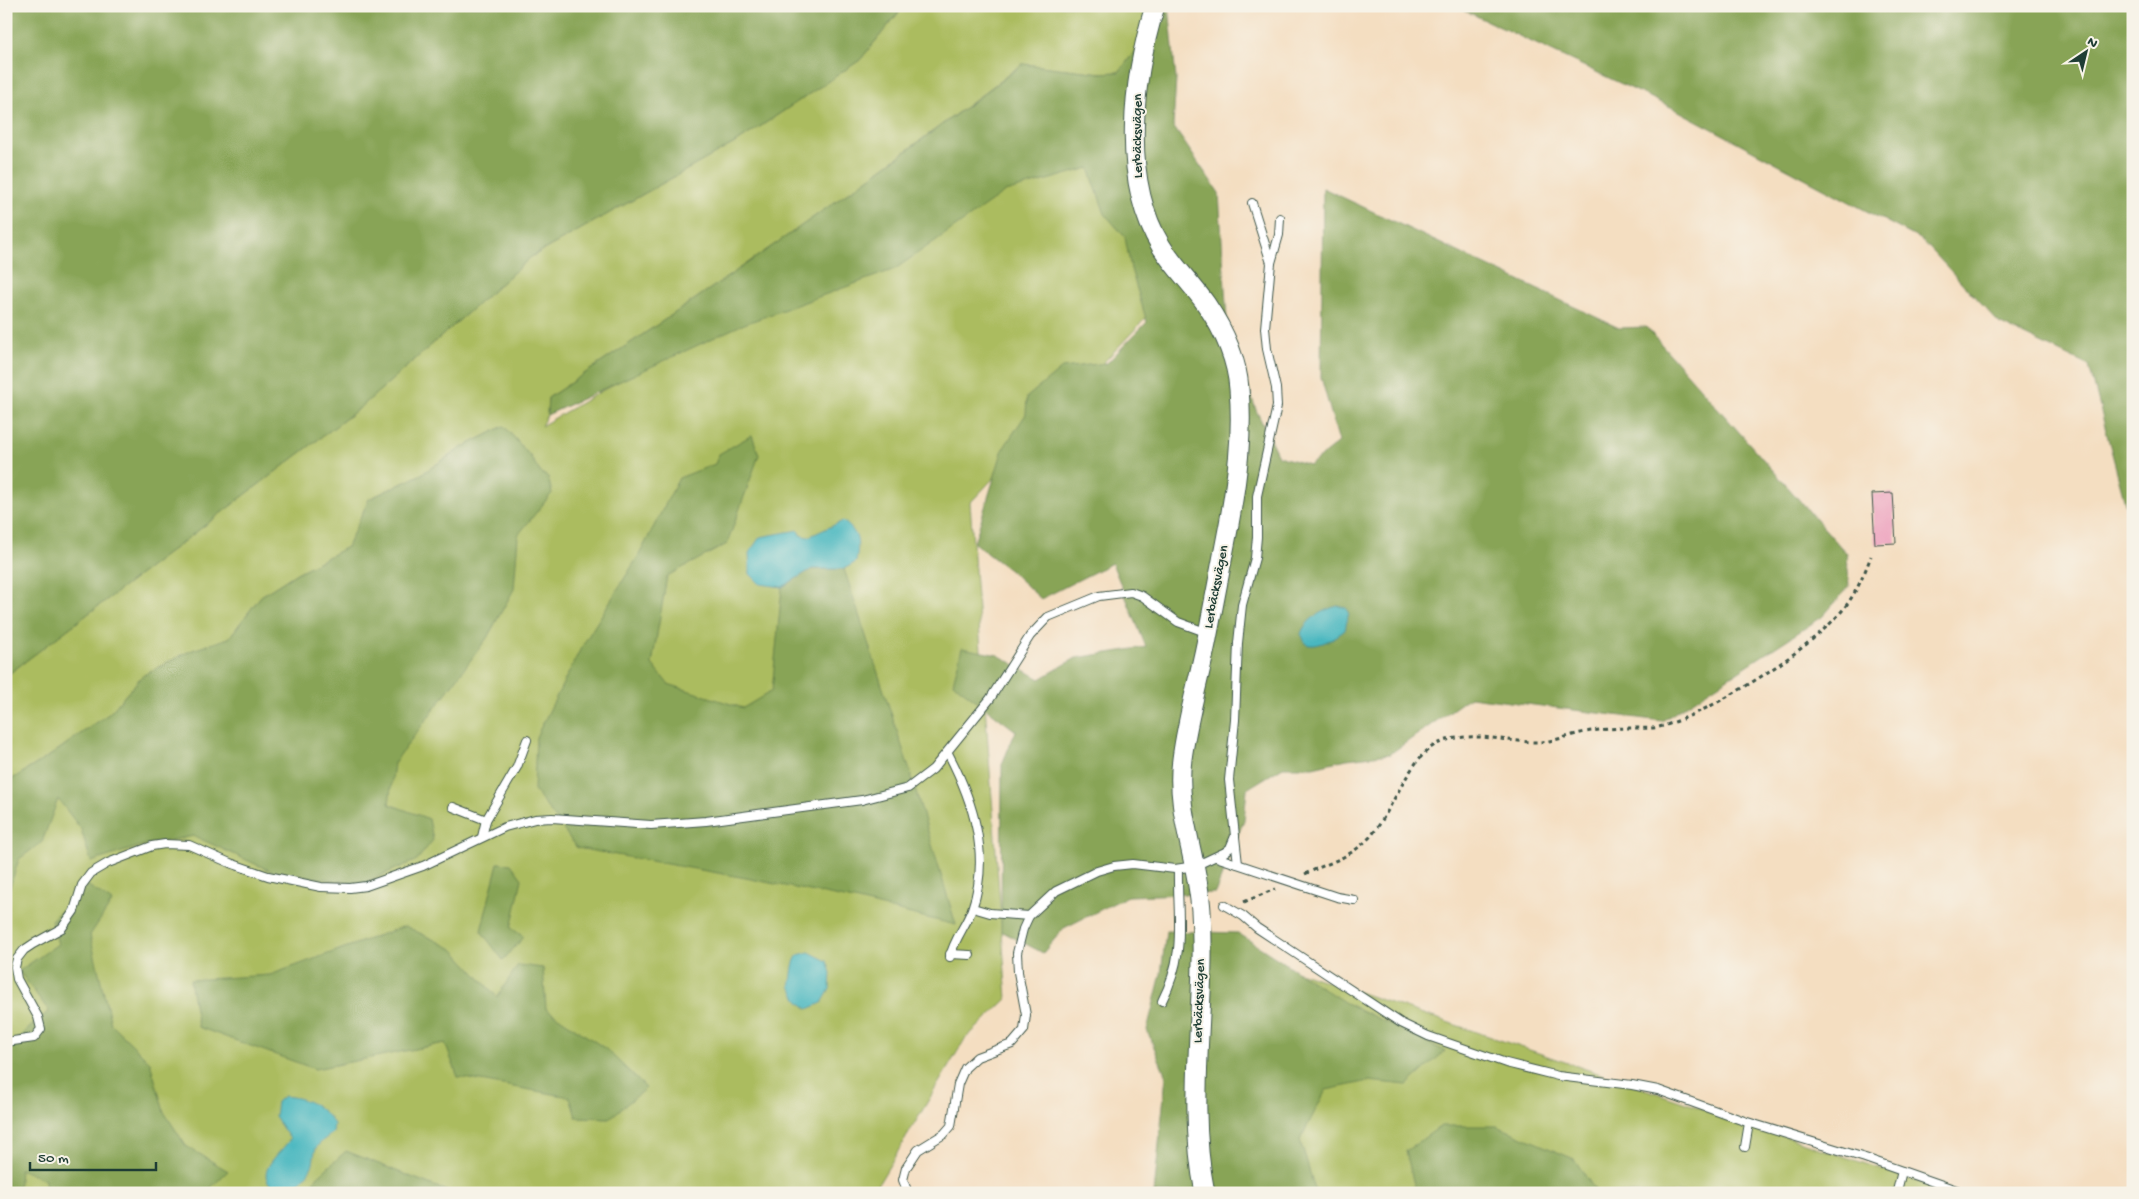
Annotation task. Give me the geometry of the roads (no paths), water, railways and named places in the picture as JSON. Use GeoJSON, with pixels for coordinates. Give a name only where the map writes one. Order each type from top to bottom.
{"type":"FeatureCollection","features":[{"type":"Feature","properties":{"kind":"street","name":"Lerbäcksvägen"},"geometry":{"type":"LineString","coordinates":[[1155,6],[1143,52],[1137,104],[1136,153],[1139,189],[1151,228],[1161,246],[1205,302],[1220,326],[1232,355],[1239,386],[1240,432],[1238,467],[1208,633],[1190,715],[1180,779],[1186,867],[1201,908],[1202,937],[1197,1122],[1199,1156],[1205,1193]]}},
{"type":"Feature","properties":{"kind":"lane"},"geometry":{"type":"LineString","coordinates":[[1252,203],[1271,263]]}},
{"type":"Feature","properties":{"kind":"lane"},"geometry":{"type":"LineString","coordinates":[[1238,864],[1229,780],[1235,720],[1238,642],[1242,604],[1255,558],[1258,538],[1258,496],[1277,406],[1276,388],[1266,349],[1265,328],[1271,263],[1279,235],[1280,218]]}},
{"type":"Feature","properties":{"kind":"lane"},"geometry":{"type":"LineString","coordinates":[[6,1042],[34,1038],[41,1029],[38,1017],[16,979],[14,967],[17,959],[24,950],[62,928],[74,911],[82,885],[87,878],[108,863],[152,846],[165,844],[189,845],[230,863],[268,876],[321,887],[350,888],[366,886],[423,866],[445,857],[482,837],[514,824],[544,818],[651,825],[706,821],[862,800],[908,788],[928,774],[948,753],[990,699],[1030,636],[1048,617],[1099,596],[1131,592],[1142,596],[1178,622],[1208,633]]}},
{"type":"Feature","properties":{"kind":"lane"},"geometry":{"type":"LineString","coordinates":[[482,837],[486,820],[517,767],[526,740]]}},
{"type":"Feature","properties":{"kind":"lane"},"geometry":{"type":"LineString","coordinates":[[948,753],[962,781],[980,846],[979,878],[972,908],[953,944],[950,956],[970,955]]}},
{"type":"Feature","properties":{"kind":"lane"},"geometry":{"type":"LineString","coordinates":[[453,807],[486,820]]}},
{"type":"Feature","properties":{"kind":"lane"},"geometry":{"type":"LineString","coordinates":[[908,1193],[904,1188],[903,1180],[906,1168],[918,1150],[944,1134],[951,1126],[958,1084],[965,1068],[978,1057],[1012,1044],[1024,1030],[1026,1015],[1018,972],[1017,952],[1023,929],[1029,916],[1056,891],[1097,871],[1114,866],[1133,864],[1186,867],[1216,857],[1230,848],[1235,836]]}},
{"type":"Feature","properties":{"kind":"lane"},"geometry":{"type":"LineString","coordinates":[[1216,857],[1337,897],[1354,900]]}},
{"type":"Feature","properties":{"kind":"lane"},"geometry":{"type":"LineString","coordinates":[[1162,1001],[1173,974],[1180,939],[1186,867]]}},
{"type":"Feature","properties":{"kind":"lane"},"geometry":{"type":"LineString","coordinates":[[1224,905],[1243,916],[1257,928],[1361,998],[1401,1023],[1428,1036],[1506,1063],[1558,1076],[1658,1090],[1749,1123],[1966,1193]]}},
{"type":"Feature","properties":{"kind":"lane"},"geometry":{"type":"LineString","coordinates":[[972,908],[1009,916],[1029,916]]}},
{"type":"Feature","properties":{"kind":"lane"},"geometry":{"type":"LineString","coordinates":[[1745,1147],[1749,1123]]}},
{"type":"Feature","properties":{"kind":"lane"},"geometry":{"type":"LineString","coordinates":[[1897,1191],[1902,1171]]}},
{"type":"Feature","properties":{"kind":"water"},"geometry":{"type":"Polygon","coordinates":[[[843,521],[853,530],[858,544],[856,562],[844,569],[812,569],[782,587],[760,584],[750,574],[749,553],[760,537],[798,530],[800,535],[808,537],[843,521]]]}},
{"type":"Feature","properties":{"kind":"water"},"geometry":{"type":"Polygon","coordinates":[[[1338,606],[1346,608],[1349,612],[1345,630],[1321,644],[1306,644],[1301,634],[1306,624],[1321,612],[1338,606]]]}},
{"type":"Feature","properties":{"kind":"water"},"geometry":{"type":"Polygon","coordinates":[[[809,952],[827,961],[831,973],[830,989],[822,1003],[808,1009],[799,1002],[790,986],[796,958],[798,955],[809,952]]]}},
{"type":"Feature","properties":{"kind":"water"},"geometry":{"type":"Polygon","coordinates":[[[284,1096],[306,1101],[318,1107],[334,1124],[333,1133],[316,1148],[313,1164],[306,1176],[295,1186],[283,1189],[276,1188],[270,1184],[266,1173],[272,1161],[290,1139],[275,1117],[277,1102],[284,1096]]]}}]}
